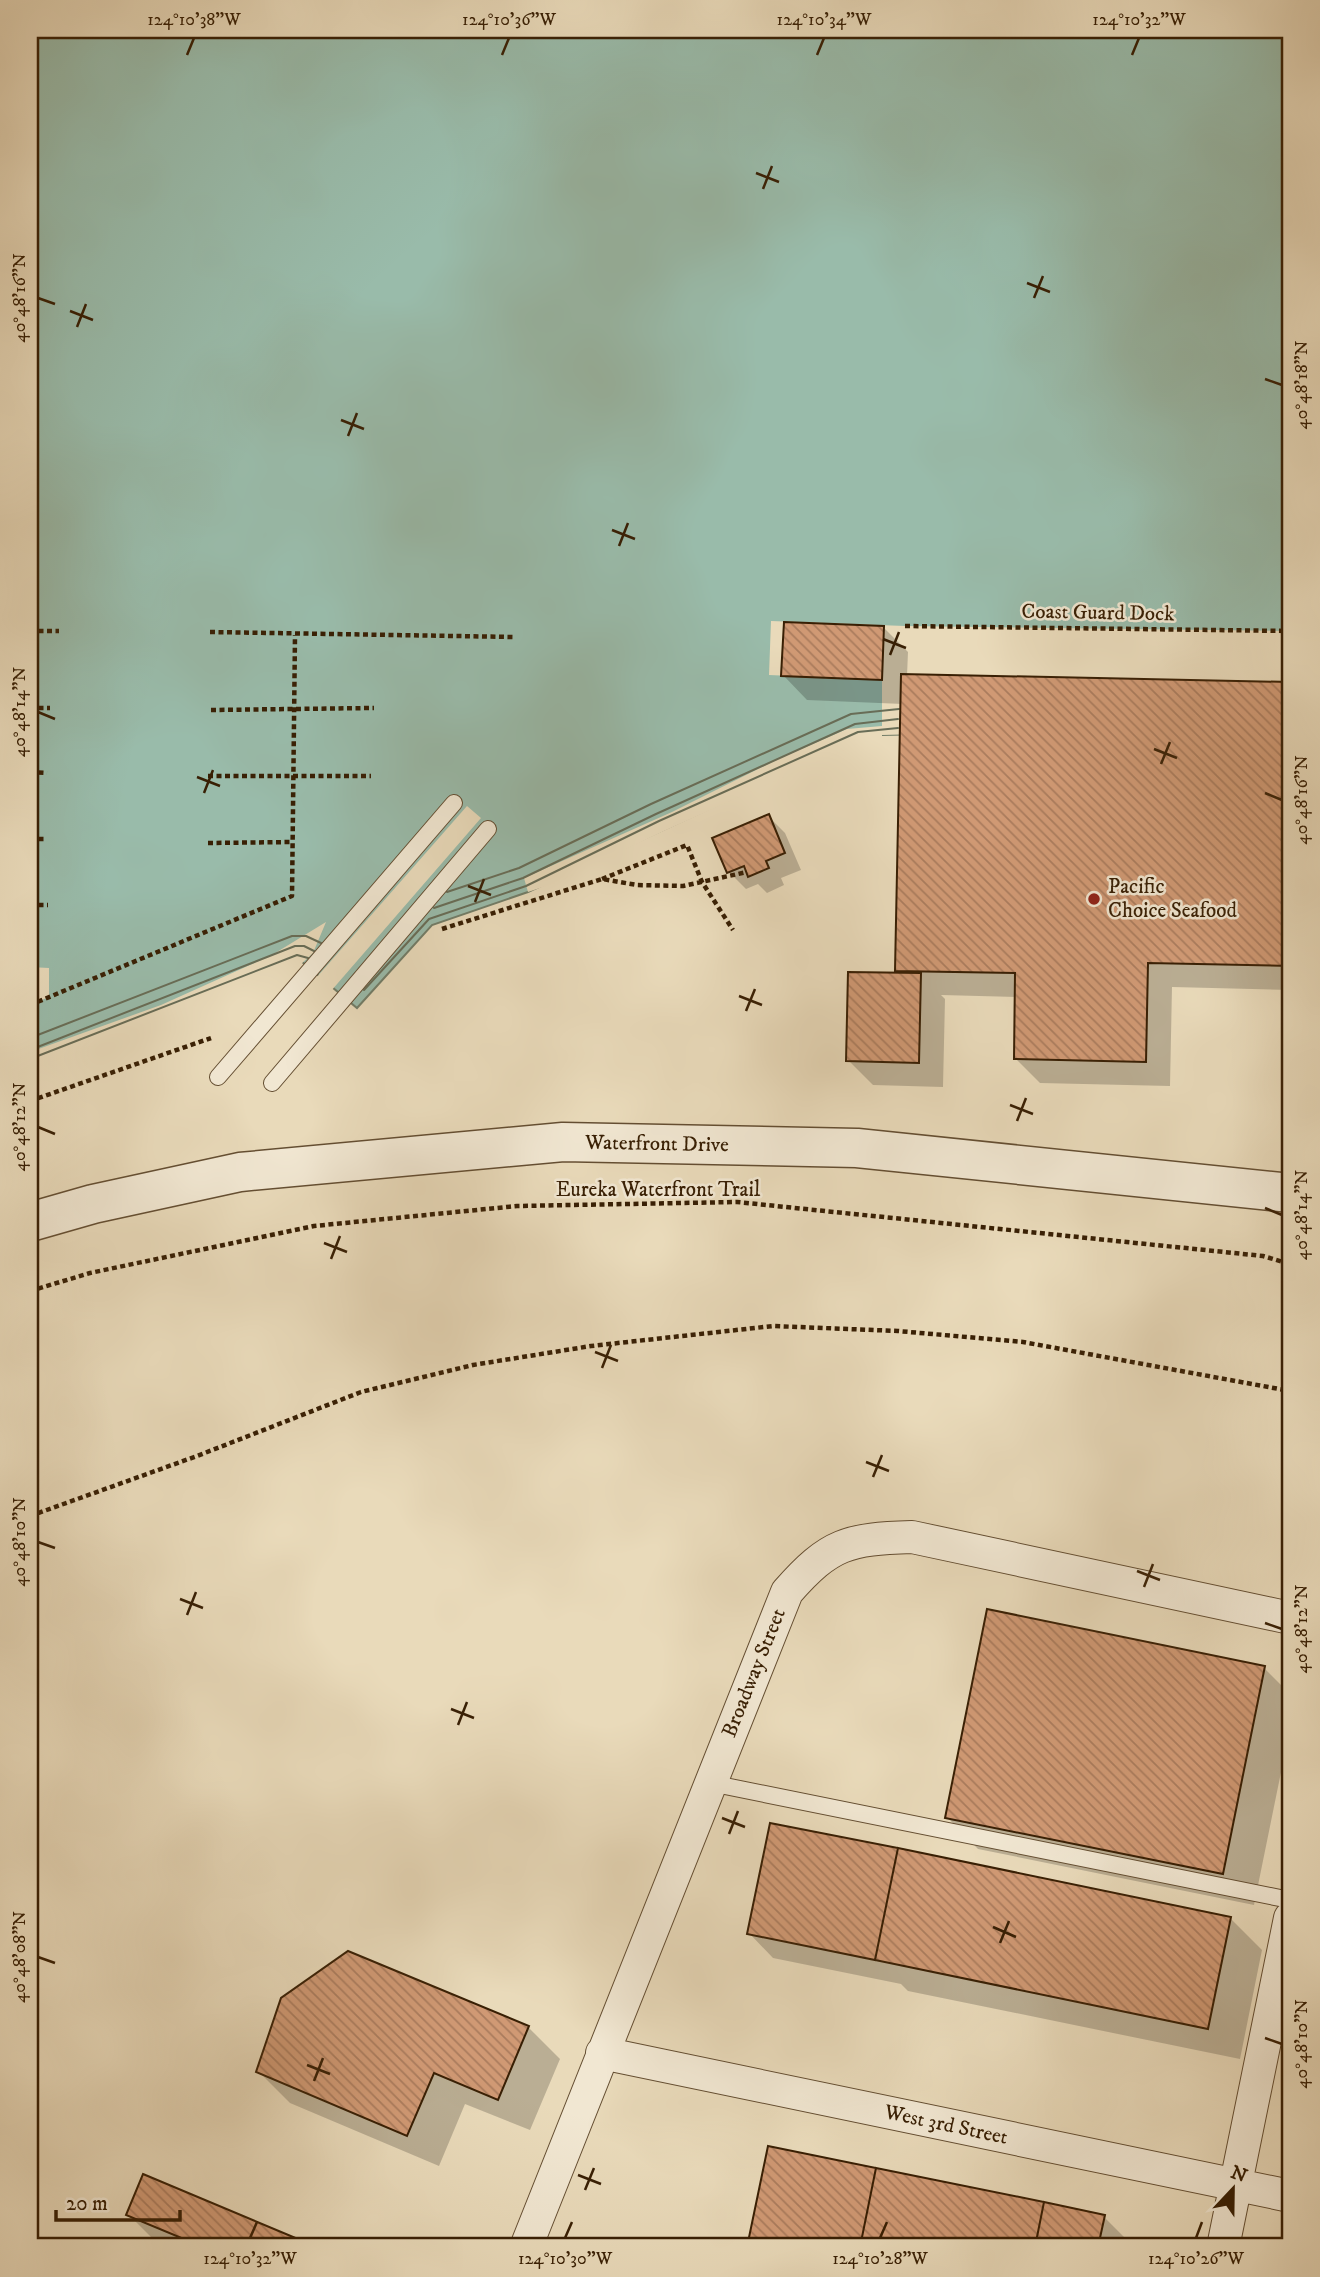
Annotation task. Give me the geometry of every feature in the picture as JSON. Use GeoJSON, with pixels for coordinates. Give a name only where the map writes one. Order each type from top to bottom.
{"type":"FeatureCollection","features":[{"type":"Feature","properties":{"kind":"street","name":"Waterfront Drive"},"geometry":{"type":"LineString","coordinates":[[30,1222],[93,1204],[240,1172],[563,1142],[857,1148],[1290,1193]]}},
{"type":"Feature","properties":{"kind":"street","name":"Broadway Street"},"geometry":{"type":"LineString","coordinates":[[526,2247],[787,1592],[806,1570],[830,1551],[855,1542],[912,1536],[1290,1618]]}},
{"type":"Feature","properties":{"kind":"street"},"geometry":{"type":"LineString","coordinates":[[1223,2247],[1290,1918]]}},
{"type":"Feature","properties":{"kind":"street","name":"West 3rd Street"},"geometry":{"type":"LineString","coordinates":[[602,2053],[1290,2196]]}},
{"type":"Feature","properties":{"kind":"lane"},"geometry":{"type":"LineString","coordinates":[[218,1077],[454,803]]}},
{"type":"Feature","properties":{"kind":"lane"},"geometry":{"type":"LineString","coordinates":[[272,1083],[488,829]]}},
{"type":"Feature","properties":{"kind":"lane"},"geometry":{"type":"LineString","coordinates":[[710,1783],[1290,1900]]}},
{"type":"Feature","properties":{"kind":"path","name":"Coast Guard Dock"},"geometry":{"type":"LineString","coordinates":[[905,626],[1290,631]]}},
{"type":"Feature","properties":{"kind":"path"},"geometry":{"type":"LineString","coordinates":[[30,631],[59,631]]}},
{"type":"Feature","properties":{"kind":"path"},"geometry":{"type":"LineString","coordinates":[[210,632],[515,637]]}},
{"type":"Feature","properties":{"kind":"path"},"geometry":{"type":"LineString","coordinates":[[30,1005],[292,896],[295,635]]}},
{"type":"Feature","properties":{"kind":"path"},"geometry":{"type":"LineString","coordinates":[[30,708],[50,708]]}},
{"type":"Feature","properties":{"kind":"path"},"geometry":{"type":"LineString","coordinates":[[211,710],[374,708]]}},
{"type":"Feature","properties":{"kind":"path"},"geometry":{"type":"LineString","coordinates":[[30,772],[47,773]]}},
{"type":"Feature","properties":{"kind":"path"},"geometry":{"type":"LineString","coordinates":[[208,776],[371,776]]}},
{"type":"Feature","properties":{"kind":"path"},"geometry":{"type":"LineString","coordinates":[[30,839],[47,839]]}},
{"type":"Feature","properties":{"kind":"path"},"geometry":{"type":"LineString","coordinates":[[208,843],[292,842]]}},
{"type":"Feature","properties":{"kind":"path"},"geometry":{"type":"LineString","coordinates":[[435,931],[602,879],[687,845],[702,882],[733,930]]}},
{"type":"Feature","properties":{"kind":"path"},"geometry":{"type":"LineString","coordinates":[[602,879],[637,885],[683,886],[747,872]]}},
{"type":"Feature","properties":{"kind":"path"},"geometry":{"type":"LineString","coordinates":[[30,905],[48,905]]}},
{"type":"Feature","properties":{"kind":"path"},"geometry":{"type":"LineString","coordinates":[[30,1101],[271,1017]]}},
{"type":"Feature","properties":{"kind":"path","name":"Eureka Waterfront Trail"},"geometry":{"type":"LineString","coordinates":[[30,1291],[90,1273],[314,1226],[517,1206],[737,1202],[1263,1256],[1290,1264]]}},
{"type":"Feature","properties":{"kind":"path"},"geometry":{"type":"LineString","coordinates":[[30,1516],[197,1456],[360,1392],[474,1365],[591,1346],[773,1326],[898,1331],[1023,1342],[1290,1391]]}},
{"type":"Feature","properties":{"kind":"water"},"geometry":{"type":"Polygon","coordinates":[[[30,30],[1290,30],[1290,725],[882,735],[861,739],[528,892],[432,925],[357,1008],[301,961],[30,1066],[30,30]]]}},
{"type":"Feature","properties":{"kind":"pier"},"geometry":{"type":"Polygon","coordinates":[[[771,621],[905,626],[1290,631],[1290,725],[882,735],[882,739],[862,742],[555,883],[528,892],[524,878],[847,729],[882,726],[882,680],[769,675],[771,621]]]}},
{"type":"Feature","properties":{"kind":"pier"},"geometry":{"type":"Polygon","coordinates":[[[467,806],[481,818],[331,991],[316,978],[467,806]]]}},
{"type":"Feature","properties":{"kind":"pier"},"geometry":{"type":"Polygon","coordinates":[[[326,922],[313,953],[300,965],[30,1070],[30,1052],[161,1005],[272,955],[326,922]]]}},
{"type":"Feature","properties":{"kind":"pier"},"geometry":{"type":"Polygon","coordinates":[[[30,967],[49,968],[49,997],[30,1005],[30,967]]]}},
{"type":"Feature","properties":{"kind":"building"},"geometry":{"type":"Polygon","coordinates":[[[784,622],[884,626],[882,680],[781,676],[784,622]]]}},
{"type":"Feature","properties":{"kind":"building","name":"Pacific Choice Seafood"},"geometry":{"type":"Polygon","coordinates":[[[901,674],[1290,682],[1290,966],[1148,963],[1146,1062],[1014,1059],[1015,973],[895,971],[901,674]]]}},
{"type":"Feature","properties":{"kind":"building"},"geometry":{"type":"Polygon","coordinates":[[[769,814],[785,853],[766,861],[769,868],[748,877],[744,866],[727,873],[712,838],[769,814]]]}},
{"type":"Feature","properties":{"kind":"building"},"geometry":{"type":"Polygon","coordinates":[[[848,972],[921,973],[919,1063],[846,1061],[848,972]]]}},
{"type":"Feature","properties":{"kind":"building"},"geometry":{"type":"Polygon","coordinates":[[[987,1609],[1265,1666],[1223,1874],[945,1818],[987,1609]]]}},
{"type":"Feature","properties":{"kind":"building"},"geometry":{"type":"Polygon","coordinates":[[[770,1823],[898,1848],[875,1960],[747,1934],[770,1823]]]}},
{"type":"Feature","properties":{"kind":"building"},"geometry":{"type":"Polygon","coordinates":[[[898,1848],[1231,1917],[1208,2029],[875,1960],[898,1848]]]}},
{"type":"Feature","properties":{"kind":"building"},"geometry":{"type":"Polygon","coordinates":[[[348,1951],[529,2026],[498,2100],[434,2073],[407,2136],[256,2072],[281,1998],[348,1951]]]}},
{"type":"Feature","properties":{"kind":"building"},"geometry":{"type":"Polygon","coordinates":[[[768,2146],[876,2168],[860,2247],[747,2247],[768,2146]]]}},
{"type":"Feature","properties":{"kind":"building"},"geometry":{"type":"Polygon","coordinates":[[[876,2168],[1044,2202],[1035,2247],[860,2247],[876,2168]]]}},
{"type":"Feature","properties":{"kind":"building"},"geometry":{"type":"Polygon","coordinates":[[[143,2174],[317,2247],[203,2247],[126,2215],[143,2174]]]}},
{"type":"Feature","properties":{"kind":"building"},"geometry":{"type":"Polygon","coordinates":[[[1044,2202],[1105,2215],[1098,2247],[1035,2247],[1044,2202]]]}},
{"type":"Feature","properties":{"kind":"place","name":"Pacific Choice Seafood"},"geometry":{"type":"Point","coordinates":[1094,899]}}]}
